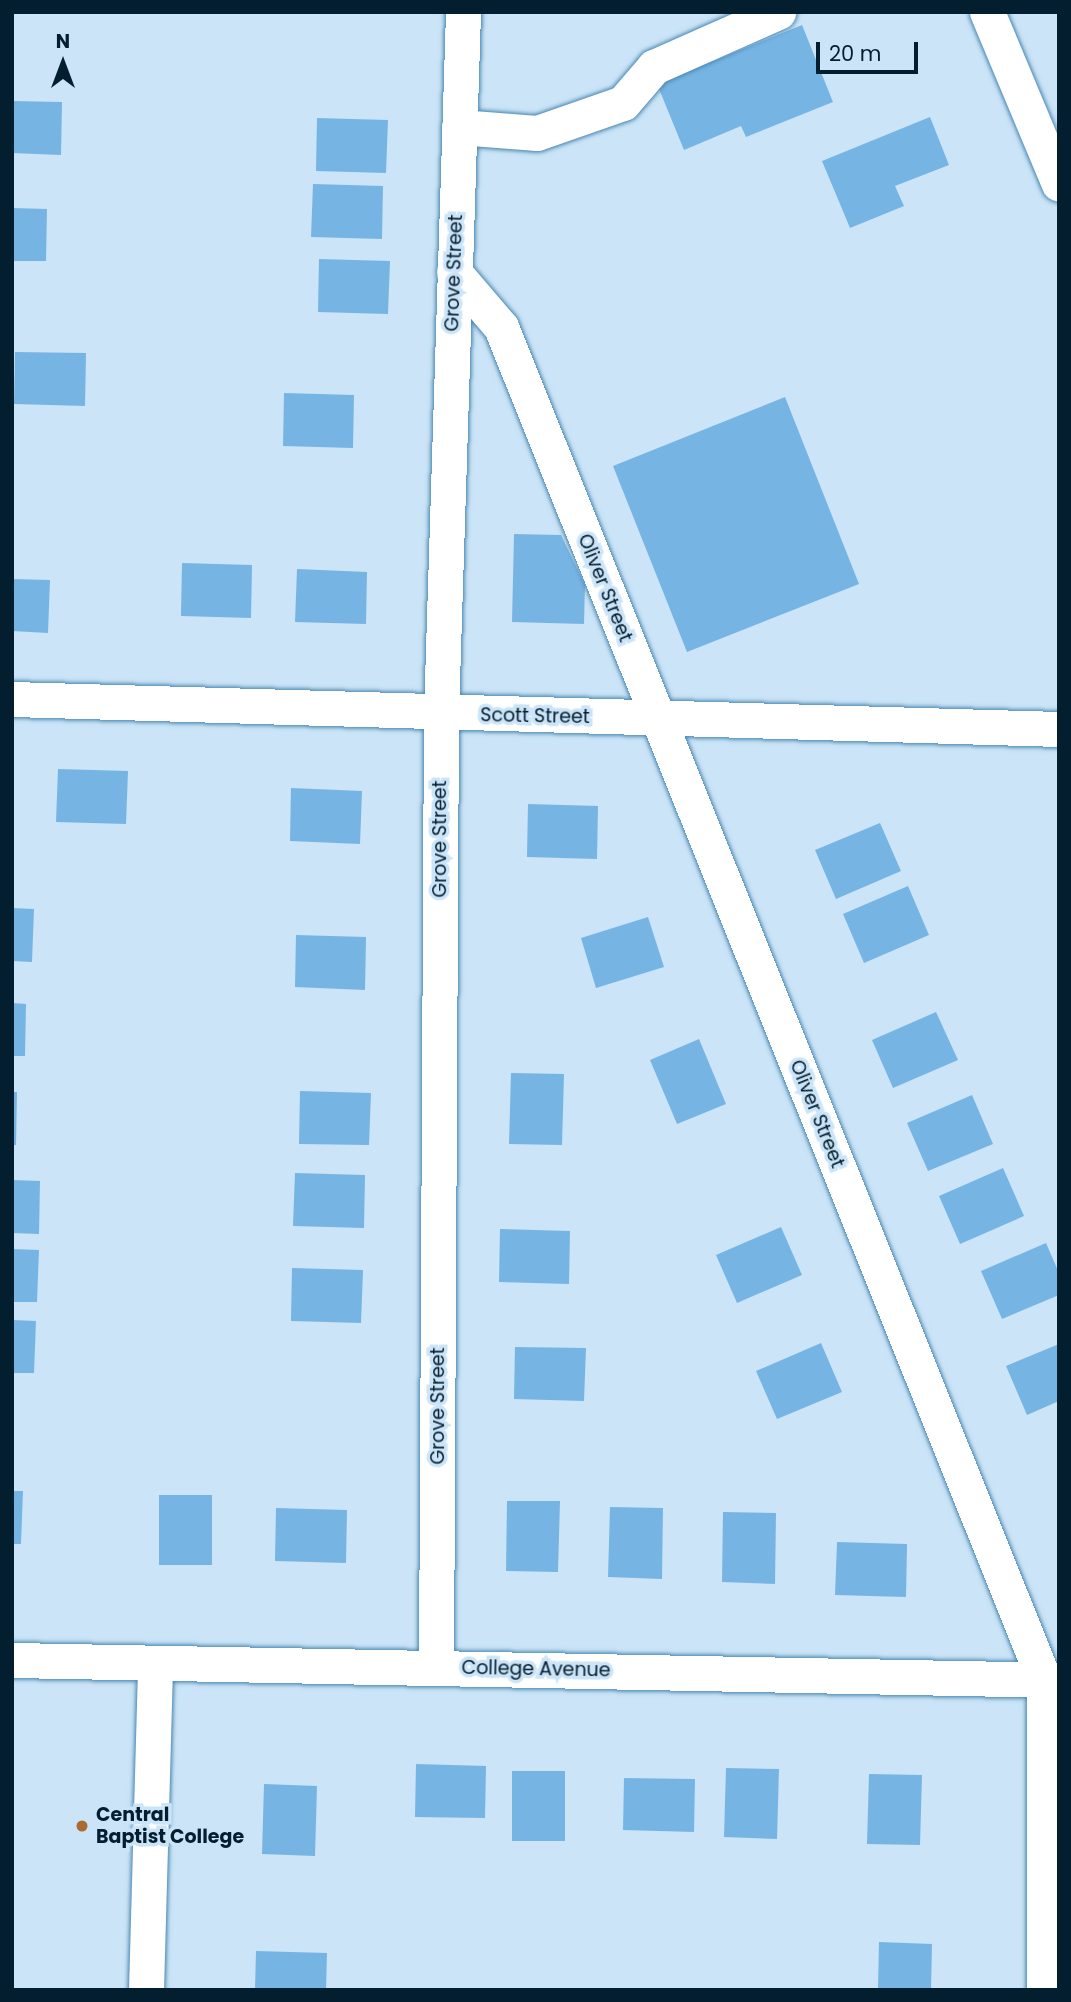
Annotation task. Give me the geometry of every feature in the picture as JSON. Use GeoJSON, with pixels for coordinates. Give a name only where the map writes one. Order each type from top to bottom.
{"type":"FeatureCollection","features":[{"type":"Feature","properties":{"kind":"street","name":"Grove Street"},"geometry":{"type":"LineString","coordinates":[[436,1667],[441,713],[463,12]]}},
{"type":"Feature","properties":{"kind":"street"},"geometry":{"type":"LineString","coordinates":[[459,127],[537,134],[623,103],[654,67],[778,12]]}},
{"type":"Feature","properties":{"kind":"street"},"geometry":{"type":"LineString","coordinates":[[987,12],[1059,184]]}},
{"type":"Feature","properties":{"kind":"street","name":"Oliver Street"},"geometry":{"type":"LineString","coordinates":[[454,272],[501,327],[658,719],[1051,1680],[1044,1990]]}},
{"type":"Feature","properties":{"kind":"street","name":"Scott Street"},"geometry":{"type":"LineString","coordinates":[[12,699],[1059,729]]}},
{"type":"Feature","properties":{"kind":"street","name":"College Avenue"},"geometry":{"type":"LineString","coordinates":[[12,1660],[1051,1680]]}},
{"type":"Feature","properties":{"kind":"street"},"geometry":{"type":"LineString","coordinates":[[146,1990],[155,1663]]}},
{"type":"Feature","properties":{"kind":"building"},"geometry":{"type":"Polygon","coordinates":[[[802,25],[833,102],[746,137],[741,126],[684,150],[657,84],[802,25]]]}},
{"type":"Feature","properties":{"kind":"building"},"geometry":{"type":"Polygon","coordinates":[[[12,101],[62,102],[61,155],[12,153],[12,101]]]}},
{"type":"Feature","properties":{"kind":"building"},"geometry":{"type":"Polygon","coordinates":[[[930,117],[949,165],[895,186],[904,206],[850,228],[822,161],[930,117]]]}},
{"type":"Feature","properties":{"kind":"building"},"geometry":{"type":"Polygon","coordinates":[[[317,118],[388,120],[386,173],[316,171],[317,118]]]}},
{"type":"Feature","properties":{"kind":"building"},"geometry":{"type":"Polygon","coordinates":[[[313,184],[383,186],[382,239],[311,237],[313,184]]]}},
{"type":"Feature","properties":{"kind":"building"},"geometry":{"type":"Polygon","coordinates":[[[12,208],[47,209],[46,261],[12,261],[12,208]]]}},
{"type":"Feature","properties":{"kind":"building"},"geometry":{"type":"Polygon","coordinates":[[[319,259],[390,261],[388,314],[318,312],[319,259]]]}},
{"type":"Feature","properties":{"kind":"building"},"geometry":{"type":"Polygon","coordinates":[[[15,352],[86,353],[85,406],[14,404],[15,352]]]}},
{"type":"Feature","properties":{"kind":"building"},"geometry":{"type":"Polygon","coordinates":[[[284,393],[354,395],[353,448],[283,446],[284,393]]]}},
{"type":"Feature","properties":{"kind":"building"},"geometry":{"type":"Polygon","coordinates":[[[785,397],[859,584],[687,652],[613,466],[785,397]]]}},
{"type":"Feature","properties":{"kind":"building"},"geometry":{"type":"Polygon","coordinates":[[[514,534],[561,535],[585,585],[584,624],[512,622],[514,534]]]}},
{"type":"Feature","properties":{"kind":"building"},"geometry":{"type":"Polygon","coordinates":[[[182,563],[252,565],[251,618],[181,616],[182,563]]]}},
{"type":"Feature","properties":{"kind":"building"},"geometry":{"type":"Polygon","coordinates":[[[297,569],[367,572],[366,624],[295,622],[297,569]]]}},
{"type":"Feature","properties":{"kind":"building"},"geometry":{"type":"Polygon","coordinates":[[[12,579],[50,580],[48,633],[12,631],[12,579]]]}},
{"type":"Feature","properties":{"kind":"building"},"geometry":{"type":"Polygon","coordinates":[[[58,769],[128,771],[126,824],[56,822],[58,769]]]}},
{"type":"Feature","properties":{"kind":"building"},"geometry":{"type":"Polygon","coordinates":[[[291,788],[362,791],[360,844],[290,841],[291,788]]]}},
{"type":"Feature","properties":{"kind":"building"},"geometry":{"type":"Polygon","coordinates":[[[528,804],[598,806],[597,859],[527,857],[528,804]]]}},
{"type":"Feature","properties":{"kind":"building"},"geometry":{"type":"Polygon","coordinates":[[[880,823],[901,871],[836,899],[815,850],[880,823]]]}},
{"type":"Feature","properties":{"kind":"building"},"geometry":{"type":"Polygon","coordinates":[[[908,886],[929,935],[864,963],[843,914],[908,886]]]}},
{"type":"Feature","properties":{"kind":"building"},"geometry":{"type":"Polygon","coordinates":[[[12,908],[34,909],[32,962],[12,961],[12,908]]]}},
{"type":"Feature","properties":{"kind":"building"},"geometry":{"type":"Polygon","coordinates":[[[648,917],[664,967],[596,988],[581,938],[648,917]]]}},
{"type":"Feature","properties":{"kind":"building"},"geometry":{"type":"Polygon","coordinates":[[[296,935],[366,937],[365,990],[295,987],[296,935]]]}},
{"type":"Feature","properties":{"kind":"building"},"geometry":{"type":"Polygon","coordinates":[[[12,1003],[26,1004],[25,1056],[12,1056],[12,1003]]]}},
{"type":"Feature","properties":{"kind":"building"},"geometry":{"type":"Polygon","coordinates":[[[936,1012],[958,1060],[893,1088],[872,1040],[936,1012]]]}},
{"type":"Feature","properties":{"kind":"building"},"geometry":{"type":"Polygon","coordinates":[[[699,1039],[726,1104],[677,1124],[650,1060],[699,1039]]]}},
{"type":"Feature","properties":{"kind":"building"},"geometry":{"type":"Polygon","coordinates":[[[511,1073],[564,1074],[562,1145],[509,1144],[511,1073]]]}},
{"type":"Feature","properties":{"kind":"building"},"geometry":{"type":"Polygon","coordinates":[[[300,1091],[371,1093],[369,1145],[299,1144],[300,1091]]]}},
{"type":"Feature","properties":{"kind":"building"},"geometry":{"type":"Polygon","coordinates":[[[12,1092],[17,1092],[16,1145],[12,1145],[12,1092]]]}},
{"type":"Feature","properties":{"kind":"building"},"geometry":{"type":"Polygon","coordinates":[[[972,1095],[993,1144],[928,1171],[907,1123],[972,1095]]]}},
{"type":"Feature","properties":{"kind":"building"},"geometry":{"type":"Polygon","coordinates":[[[1003,1168],[1024,1216],[960,1244],[939,1196],[1003,1168]]]}},
{"type":"Feature","properties":{"kind":"building"},"geometry":{"type":"Polygon","coordinates":[[[295,1173],[365,1175],[364,1228],[293,1226],[295,1173]]]}},
{"type":"Feature","properties":{"kind":"building"},"geometry":{"type":"Polygon","coordinates":[[[12,1180],[40,1181],[39,1234],[12,1233],[12,1180]]]}},
{"type":"Feature","properties":{"kind":"building"},"geometry":{"type":"Polygon","coordinates":[[[781,1227],[802,1275],[737,1303],[716,1255],[781,1227]]]}},
{"type":"Feature","properties":{"kind":"building"},"geometry":{"type":"Polygon","coordinates":[[[500,1229],[570,1231],[569,1284],[499,1282],[500,1229]]]}},
{"type":"Feature","properties":{"kind":"building"},"geometry":{"type":"Polygon","coordinates":[[[1046,1243],[1059,1273],[1059,1295],[1002,1319],[981,1271],[1046,1243]]]}},
{"type":"Feature","properties":{"kind":"building"},"geometry":{"type":"Polygon","coordinates":[[[12,1249],[39,1250],[37,1302],[12,1302],[12,1249]]]}},
{"type":"Feature","properties":{"kind":"building"},"geometry":{"type":"Polygon","coordinates":[[[292,1268],[363,1270],[361,1323],[291,1321],[292,1268]]]}},
{"type":"Feature","properties":{"kind":"building"},"geometry":{"type":"Polygon","coordinates":[[[12,1320],[36,1321],[34,1373],[12,1373],[12,1320]]]}},
{"type":"Feature","properties":{"kind":"building"},"geometry":{"type":"Polygon","coordinates":[[[821,1343],[842,1392],[777,1419],[756,1371],[821,1343]]]}},
{"type":"Feature","properties":{"kind":"building"},"geometry":{"type":"Polygon","coordinates":[[[1059,1344],[1059,1401],[1027,1415],[1006,1366],[1059,1344]]]}},
{"type":"Feature","properties":{"kind":"building"},"geometry":{"type":"Polygon","coordinates":[[[515,1347],[586,1348],[584,1401],[514,1399],[515,1347]]]}},
{"type":"Feature","properties":{"kind":"building"},"geometry":{"type":"Polygon","coordinates":[[[12,1491],[23,1491],[21,1544],[12,1544],[12,1491]]]}},
{"type":"Feature","properties":{"kind":"building"},"geometry":{"type":"Polygon","coordinates":[[[159,1495],[212,1495],[212,1565],[159,1565],[159,1495]]]}},
{"type":"Feature","properties":{"kind":"building"},"geometry":{"type":"Polygon","coordinates":[[[507,1501],[560,1501],[558,1572],[506,1571],[507,1501]]]}},
{"type":"Feature","properties":{"kind":"building"},"geometry":{"type":"Polygon","coordinates":[[[610,1507],[663,1508],[662,1579],[608,1577],[610,1507]]]}},
{"type":"Feature","properties":{"kind":"building"},"geometry":{"type":"Polygon","coordinates":[[[276,1508],[347,1510],[346,1563],[275,1561],[276,1508]]]}},
{"type":"Feature","properties":{"kind":"building"},"geometry":{"type":"Polygon","coordinates":[[[723,1512],[776,1513],[775,1584],[722,1582],[723,1512]]]}},
{"type":"Feature","properties":{"kind":"building"},"geometry":{"type":"Polygon","coordinates":[[[837,1542],[907,1544],[906,1597],[835,1595],[837,1542]]]}},
{"type":"Feature","properties":{"kind":"building"},"geometry":{"type":"Polygon","coordinates":[[[416,1764],[486,1766],[485,1818],[415,1817],[416,1764]]]}},
{"type":"Feature","properties":{"kind":"building"},"geometry":{"type":"Polygon","coordinates":[[[726,1768],[779,1769],[777,1839],[724,1837],[726,1768]]]}},
{"type":"Feature","properties":{"kind":"building"},"geometry":{"type":"Polygon","coordinates":[[[512,1771],[565,1771],[565,1841],[512,1841],[512,1771]]]}},
{"type":"Feature","properties":{"kind":"building"},"geometry":{"type":"Polygon","coordinates":[[[869,1774],[922,1775],[920,1845],[867,1844],[869,1774]]]}},
{"type":"Feature","properties":{"kind":"building"},"geometry":{"type":"Polygon","coordinates":[[[624,1778],[695,1779],[694,1832],[623,1830],[624,1778]]]}},
{"type":"Feature","properties":{"kind":"building"},"geometry":{"type":"Polygon","coordinates":[[[264,1784],[317,1786],[315,1856],[262,1854],[264,1784]]]}},
{"type":"Feature","properties":{"kind":"building"},"geometry":{"type":"Polygon","coordinates":[[[879,1942],[932,1944],[931,1990],[878,1990],[879,1942]]]}},
{"type":"Feature","properties":{"kind":"building"},"geometry":{"type":"Polygon","coordinates":[[[256,1951],[327,1953],[326,1990],[255,1990],[256,1951]]]}},
{"type":"Feature","properties":{"kind":"place","name":"Central Baptist College"},"geometry":{"type":"Point","coordinates":[82,1826]}}]}
